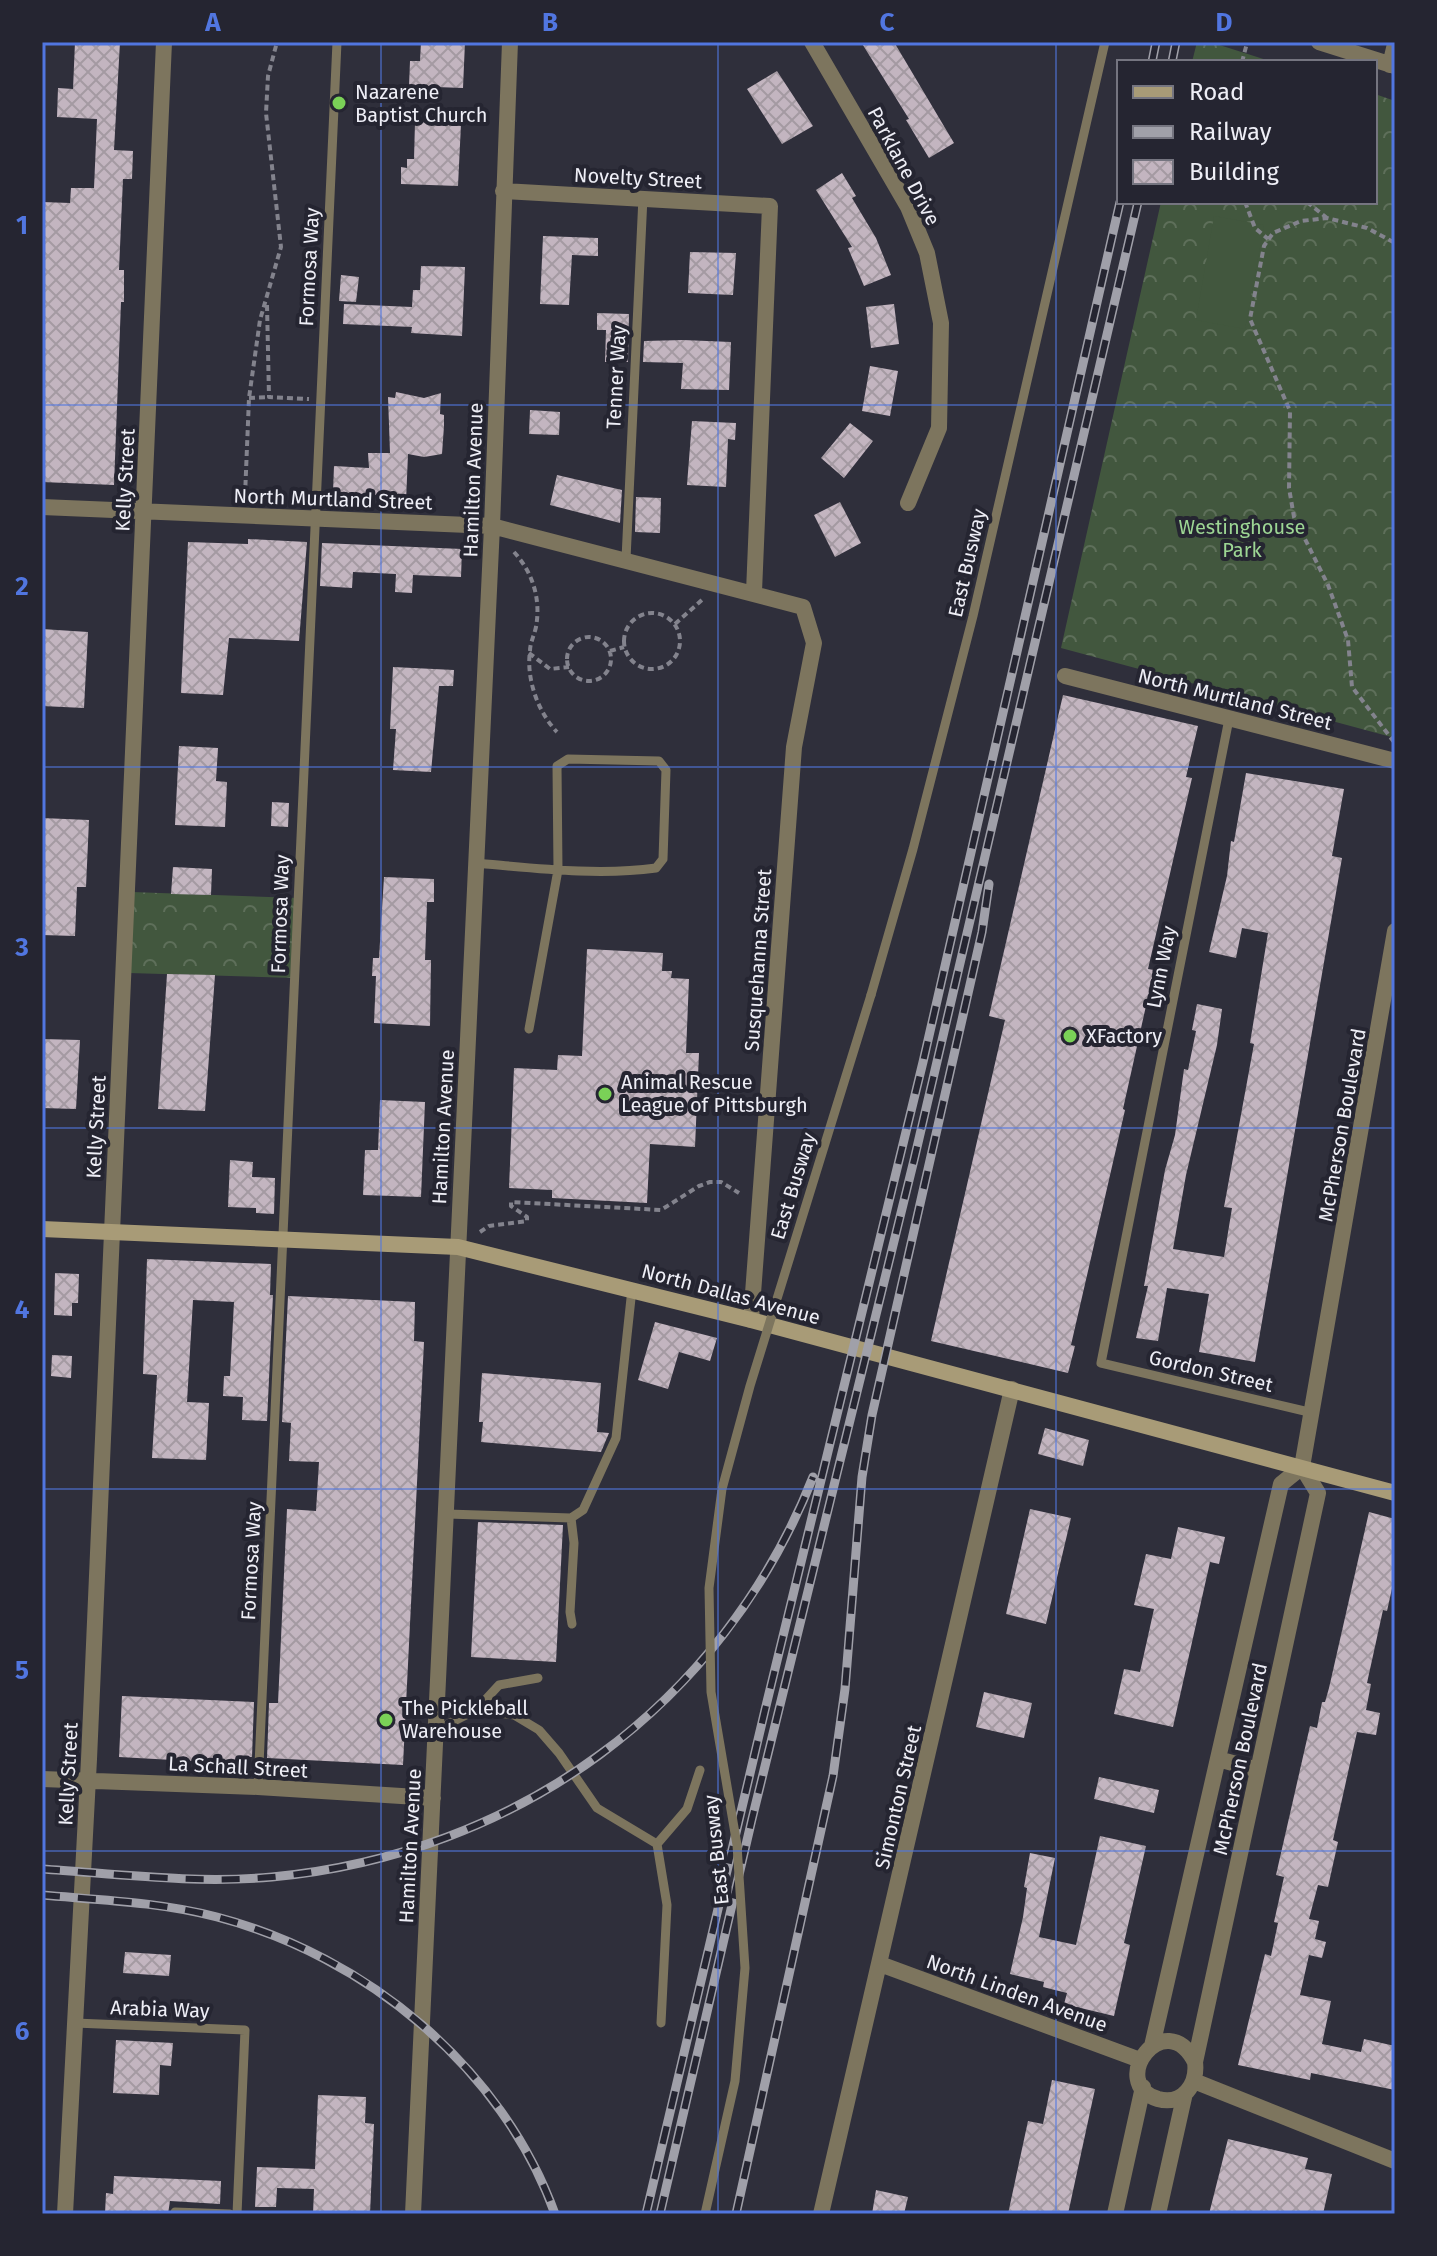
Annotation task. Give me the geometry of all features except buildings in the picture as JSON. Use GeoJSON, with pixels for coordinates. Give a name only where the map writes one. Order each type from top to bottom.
{"type":"FeatureCollection","features":[{"type":"Feature","properties":{"kind":"main road","name":"North Dallas Avenue"},"geometry":{"type":"LineString","coordinates":[[42,1229],[458,1247],[751,1320],[1395,1493]]}},
{"type":"Feature","properties":{"kind":"street","name":"Kelly Street"},"geometry":{"type":"LineString","coordinates":[[65,2214],[88,1781],[164,42]]}},
{"type":"Feature","properties":{"kind":"street","name":"Hamilton Avenue"},"geometry":{"type":"LineString","coordinates":[[413,2214],[492,526],[510,42]]}},
{"type":"Feature","properties":{"kind":"street","name":"Parklane Drive"},"geometry":{"type":"LineString","coordinates":[[812,42],[908,207],[927,253],[941,323],[939,428],[908,503]]}},
{"type":"Feature","properties":{"kind":"street"},"geometry":{"type":"LineString","coordinates":[[1319,42],[1374,60]]}},
{"type":"Feature","properties":{"kind":"street"},"geometry":{"type":"LineString","coordinates":[[1392,66],[1395,44]]}},
{"type":"Feature","properties":{"kind":"street","name":"Novelty Street"},"geometry":{"type":"LineString","coordinates":[[503,191],[770,206],[754,592]]}},
{"type":"Feature","properties":{"kind":"street","name":"North Murtland Street"},"geometry":{"type":"LineString","coordinates":[[42,507],[492,526],[803,607]]}},
{"type":"Feature","properties":{"kind":"street","name":"Susquehanna Street"},"geometry":{"type":"LineString","coordinates":[[751,1320],[794,747],[814,643],[803,607]]}},
{"type":"Feature","properties":{"kind":"street","name":"North Murtland Street"},"geometry":{"type":"LineString","coordinates":[[1065,676],[1395,761]]}},
{"type":"Feature","properties":{"kind":"street","name":"McPherson Boulevard"},"geometry":{"type":"LineString","coordinates":[[1152,2046],[1281,1484],[1302,1467],[1395,931]]}},
{"type":"Feature","properties":{"kind":"street","name":"Simonton Street"},"geometry":{"type":"LineString","coordinates":[[821,2214],[1012,1389]]}},
{"type":"Feature","properties":{"kind":"street","name":"McPherson Boulevard"},"geometry":{"type":"LineString","coordinates":[[1195,2062],[1318,1493],[1302,1467]]}},
{"type":"Feature","properties":{"kind":"street"},"geometry":{"type":"LineString","coordinates":[[1218,1759],[1258,1770]]}},
{"type":"Feature","properties":{"kind":"street","name":"La Schall Street"},"geometry":{"type":"LineString","coordinates":[[42,1779],[258,1787],[433,1798]]}},
{"type":"Feature","properties":{"kind":"street","name":"North Linden Avenue"},"geometry":{"type":"LineString","coordinates":[[880,1964],[1140,2060]]}},
{"type":"Feature","properties":{"kind":"street"},"geometry":{"type":"LineString","coordinates":[[1158,2214],[1190,2087],[1195,2062],[1175,2043],[1166,2042],[1152,2046],[1140,2060],[1138,2074],[1143,2087],[1154,2097],[1173,2100],[1190,2087]]}},
{"type":"Feature","properties":{"kind":"street"},"geometry":{"type":"LineString","coordinates":[[1115,2214],[1143,2087]]}},
{"type":"Feature","properties":{"kind":"street"},"geometry":{"type":"LineString","coordinates":[[1190,2087],[1395,2161]]}},
{"type":"Feature","properties":{"kind":"lane","name":"Formosa Way"},"geometry":{"type":"LineString","coordinates":[[258,1787],[337,42]]}},
{"type":"Feature","properties":{"kind":"lane","name":"East Busway"},"geometry":{"type":"LineString","coordinates":[[705,2214],[735,2081],[745,1968],[737,1845],[711,1692],[709,1588],[722,1489],[750,1386],[913,849],[973,616],[1105,42]]}},
{"type":"Feature","properties":{"kind":"lane","name":"Tenner Way"},"geometry":{"type":"LineString","coordinates":[[626,559],[643,197]]}},
{"type":"Feature","properties":{"kind":"lane","name":"Lynn Way"},"geometry":{"type":"LineString","coordinates":[[1101,1363],[1229,719]]}},
{"type":"Feature","properties":{"kind":"lane"},"geometry":{"type":"LineString","coordinates":[[475,863],[558,870],[656,868],[663,859],[666,770],[659,761],[568,759],[557,766],[558,870],[529,1029]]}},
{"type":"Feature","properties":{"kind":"lane"},"geometry":{"type":"LineString","coordinates":[[447,1514],[571,1518],[583,1510],[616,1438],[632,1289]]}},
{"type":"Feature","properties":{"kind":"lane","name":"Gordon Street"},"geometry":{"type":"LineString","coordinates":[[1101,1363],[1313,1413]]}},
{"type":"Feature","properties":{"kind":"lane"},"geometry":{"type":"LineString","coordinates":[[571,1518],[574,1543],[572,1624]]}},
{"type":"Feature","properties":{"kind":"lane"},"geometry":{"type":"LineString","coordinates":[[436,1730],[476,1710],[499,1685],[538,1678]]}},
{"type":"Feature","properties":{"kind":"lane"},"geometry":{"type":"LineString","coordinates":[[476,1710],[514,1715],[539,1730],[597,1808],[657,1844],[667,1905],[661,2023]]}},
{"type":"Feature","properties":{"kind":"lane"},"geometry":{"type":"LineString","coordinates":[[657,1844],[687,1809],[700,1770]]}},
{"type":"Feature","properties":{"kind":"lane","name":"Arabia Way"},"geometry":{"type":"LineString","coordinates":[[75,2023],[245,2030],[237,2214]]}},
{"type":"Feature","properties":{"kind":"lane"},"geometry":{"type":"LineString","coordinates":[[175,2212],[230,2214]]}},
{"type":"Feature","properties":{"kind":"path"},"geometry":{"type":"LineString","coordinates":[[245,496],[249,398],[260,320],[281,247],[266,113],[268,76],[277,42]]}},
{"type":"Feature","properties":{"kind":"path"},"geometry":{"type":"LineString","coordinates":[[1243,60],[1247,43],[1244,42]]}},
{"type":"Feature","properties":{"kind":"path"},"geometry":{"type":"LineString","coordinates":[[1246,204],[1255,228],[1268,239]]}},
{"type":"Feature","properties":{"kind":"path"},"geometry":{"type":"LineString","coordinates":[[1310,204],[1327,218]]}},
{"type":"Feature","properties":{"kind":"path"},"geometry":{"type":"LineString","coordinates":[[1395,243],[1367,228],[1327,218],[1301,221],[1273,233],[1264,246],[1250,319],[1290,411],[1289,488],[1294,517],[1328,585],[1348,640],[1352,687],[1395,743]]}},
{"type":"Feature","properties":{"kind":"path"},"geometry":{"type":"LineString","coordinates":[[267,303],[269,397]]}},
{"type":"Feature","properties":{"kind":"path"},"geometry":{"type":"LineString","coordinates":[[249,398],[311,399]]}},
{"type":"Feature","properties":{"kind":"path"},"geometry":{"type":"LineString","coordinates":[[514,552],[526,566],[537,598],[538,615],[529,653],[537,700],[544,717],[557,732]]}},
{"type":"Feature","properties":{"kind":"path"},"geometry":{"type":"LineString","coordinates":[[675,624],[703,599]]}},
{"type":"Feature","properties":{"kind":"path"},"geometry":{"type":"LineString","coordinates":[[659,613],[675,624],[680,643],[678,651],[666,665],[650,669],[633,662],[624,647],[626,628],[640,615],[659,613]]}},
{"type":"Feature","properties":{"kind":"path"},"geometry":{"type":"LineString","coordinates":[[594,638],[610,651],[607,672],[595,681],[581,680],[569,667],[569,649],[580,639],[594,638]]}},
{"type":"Feature","properties":{"kind":"path"},"geometry":{"type":"LineString","coordinates":[[610,651],[624,647]]}},
{"type":"Feature","properties":{"kind":"path"},"geometry":{"type":"LineString","coordinates":[[529,653],[550,669],[569,667]]}},
{"type":"Feature","properties":{"kind":"path"},"geometry":{"type":"LineString","coordinates":[[480,1232],[489,1226],[527,1221],[527,1217],[511,1206],[511,1202],[661,1210],[710,1182],[721,1182],[739,1193]]}},
{"type":"Feature","properties":{"kind":"green space"},"geometry":{"type":"Polygon","coordinates":[[[1197,42],[1210,42],[1267,60],[1192,60],[1197,42]]]}},
{"type":"Feature","properties":{"kind":"green space","name":"Westinghouse Park"},"geometry":{"type":"Polygon","coordinates":[[[1377,95],[1395,101],[1395,738],[1061,648],[1161,204],[1377,204],[1377,95]]]}},
{"type":"Feature","properties":{"kind":"green space"},"geometry":{"type":"Polygon","coordinates":[[[1214,216],[1264,225],[1245,329],[1196,320],[1214,216]]]}},
{"type":"Feature","properties":{"kind":"green space"},"geometry":{"type":"Polygon","coordinates":[[[132,892],[298,898],[295,978],[129,973],[132,892]]]}},
{"type":"Feature","properties":{"kind":"railway"},"geometry":{"type":"LineString","coordinates":[[1152,60],[1156,42]]}},
{"type":"Feature","properties":{"kind":"railway"},"geometry":{"type":"LineString","coordinates":[[1172,60],[1176,42]]}},
{"type":"Feature","properties":{"kind":"railway"},"geometry":{"type":"LineString","coordinates":[[646,2214],[923,1062],[1120,204]]}},
{"type":"Feature","properties":{"kind":"railway"},"geometry":{"type":"LineString","coordinates":[[660,2214],[752,1819],[914,1160],[1138,204]]}},
{"type":"Feature","properties":{"kind":"railway"},"geometry":{"type":"LineString","coordinates":[[736,2214],[833,1776],[845,1689],[862,1477],[872,1415],[982,932],[989,884]]}},
{"type":"Feature","properties":{"kind":"railway"},"geometry":{"type":"LineString","coordinates":[[42,1869],[186,1879],[272,1877],[362,1863],[447,1837],[527,1801],[600,1754],[666,1698],[725,1633],[774,1559],[813,1477]]}},
{"type":"Feature","properties":{"kind":"railway"},"geometry":{"type":"LineString","coordinates":[[42,1895],[152,1905],[217,1917],[272,1935],[325,1959],[375,1989],[422,2025],[464,2066],[501,2111],[531,2161],[555,2214]]}},
{"type":"Feature","properties":{"kind":"place","name":"Nazarene Baptist Church"},"geometry":{"type":"Point","coordinates":[339,103]}},
{"type":"Feature","properties":{"kind":"place","name":"XFactory"},"geometry":{"type":"Point","coordinates":[1070,1036]}},
{"type":"Feature","properties":{"kind":"place","name":"Animal Rescue League of Pittsburgh"},"geometry":{"type":"Point","coordinates":[605,1094]}},
{"type":"Feature","properties":{"kind":"place","name":"The Pickleball Warehouse"},"geometry":{"type":"Point","coordinates":[386,1720]}}]}
